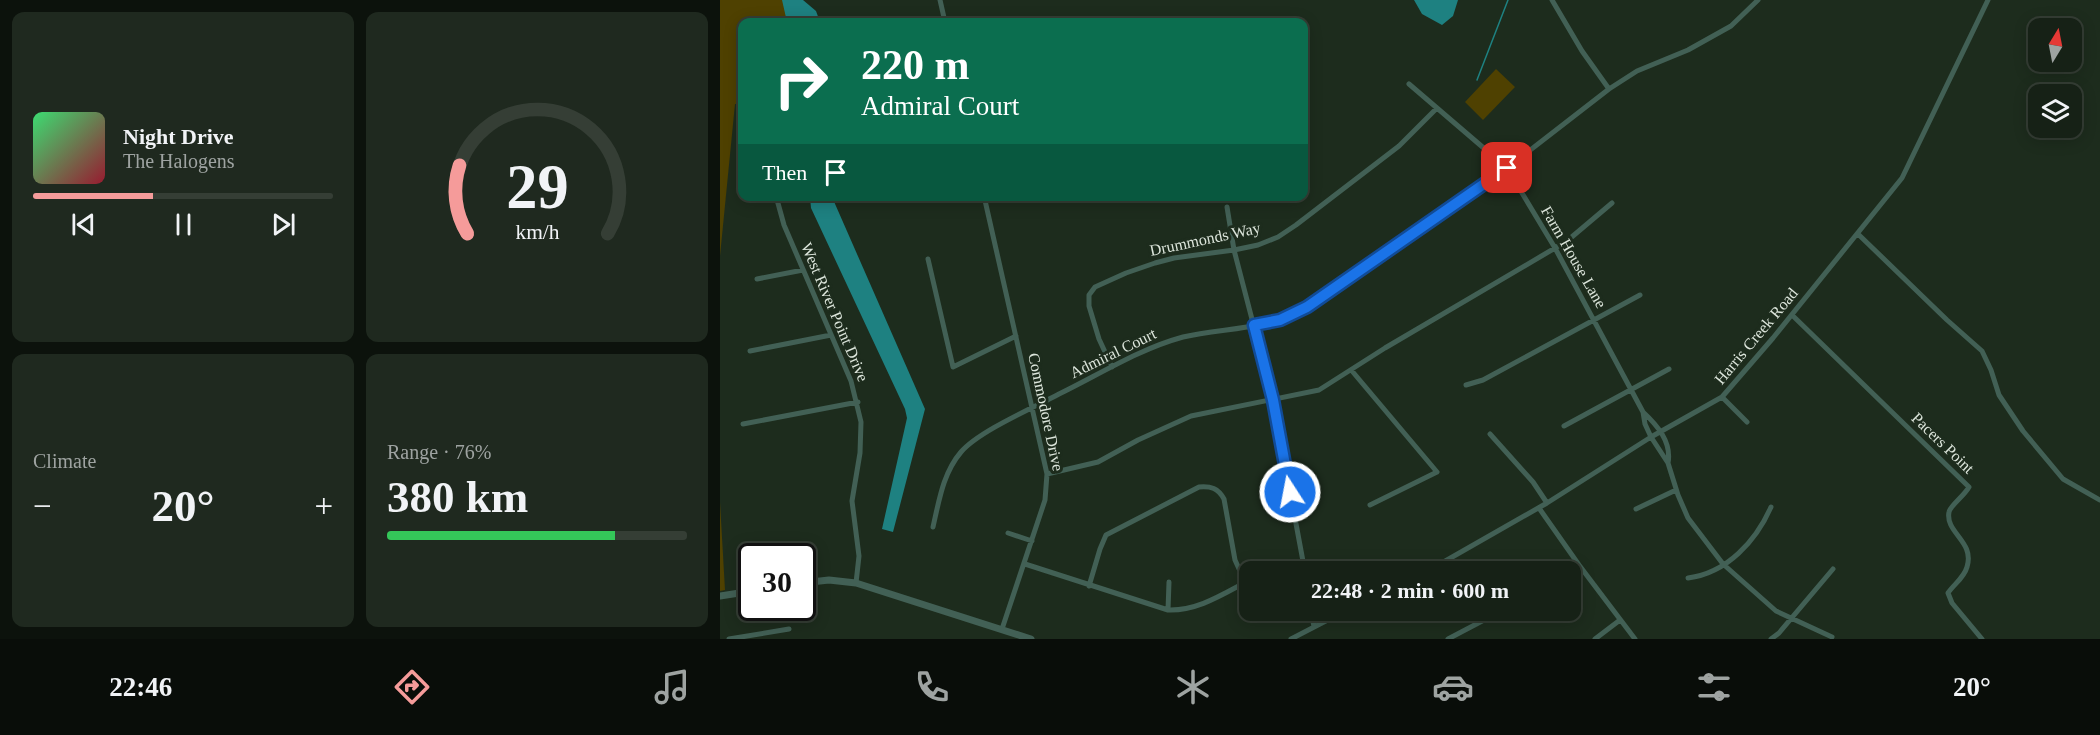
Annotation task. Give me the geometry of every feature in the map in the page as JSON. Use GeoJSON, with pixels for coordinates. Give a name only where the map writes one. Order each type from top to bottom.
{"type":"FeatureCollection","features":[{"type":"Feature","properties":{"kind":"street"},"geometry":{"type":"LineString","coordinates":[[940,0],[944,18]]}},
{"type":"Feature","properties":{"kind":"street"},"geometry":{"type":"LineString","coordinates":[[1552,0],[1582,51],[1609,89]]}},
{"type":"Feature","properties":{"kind":"street","name":"Admiral Court"},"geometry":{"type":"LineString","coordinates":[[933,527],[943,484],[954,461],[973,441],[1141,352],[1169,341],[1201,333],[1280,320],[1307,307],[1507,168],[1609,89],[1637,71],[1688,50],[1731,26],[1758,0]]}},
{"type":"Feature","properties":{"kind":"street","name":"Harris Creek Road"},"geometry":{"type":"LineString","coordinates":[[1445,561],[1539,508],[1650,437],[1722,397],[1792,315],[1902,178],[1988,0]]}},
{"type":"Feature","properties":{"kind":"street","name":"Farm House Lane"},"geometry":{"type":"LineString","coordinates":[[1409,84],[1507,168],[1556,248],[1642,412],[1650,437],[1668,463]]}},
{"type":"Feature","properties":{"kind":"street","name":"Drummonds Way"},"geometry":{"type":"LineString","coordinates":[[1112,367],[1089,306],[1088,298],[1091,290],[1155,262],[1234,250],[1278,237],[1399,146],[1437,108]]}},
{"type":"Feature","properties":{"kind":"street","name":"West River Point Drive"},"geometry":{"type":"LineString","coordinates":[[777,201],[784,225],[858,402],[861,440],[852,501],[859,556],[856,583]]}},
{"type":"Feature","properties":{"kind":"street","name":"Commodore Drive"},"geometry":{"type":"LineString","coordinates":[[985,201],[1047,474],[1045,501],[1002,629]]}},
{"type":"Feature","properties":{"kind":"street"},"geometry":{"type":"LineString","coordinates":[[1047,474],[1098,462],[1138,440],[1191,416],[1319,390],[1385,348],[1567,241],[1612,203]]}},
{"type":"Feature","properties":{"kind":"street"},"geometry":{"type":"LineString","coordinates":[[1227,207],[1234,250],[1273,400],[1303,561]]}},
{"type":"Feature","properties":{"kind":"street"},"geometry":{"type":"LineString","coordinates":[[1858,234],[1982,351],[1991,369],[1999,395],[2023,431],[2063,478],[2100,500]]}},
{"type":"Feature","properties":{"kind":"street"},"geometry":{"type":"LineString","coordinates":[[928,259],[952,367],[1016,336]]}},
{"type":"Feature","properties":{"kind":"street"},"geometry":{"type":"LineString","coordinates":[[757,279],[803,270]]}},
{"type":"Feature","properties":{"kind":"street"},"geometry":{"type":"LineString","coordinates":[[1466,385],[1483,380],[1640,295]]}},
{"type":"Feature","properties":{"kind":"street","name":"Pacers Point"},"geometry":{"type":"LineString","coordinates":[[1792,315],[1969,487],[1965,495],[1950,507],[1948,513],[1949,522],[1967,547],[1968,557],[1968,566],[1963,576],[1948,593],[1952,603],[1982,639]]}},
{"type":"Feature","properties":{"kind":"street"},"geometry":{"type":"LineString","coordinates":[[750,351],[831,335]]}},
{"type":"Feature","properties":{"kind":"street"},"geometry":{"type":"LineString","coordinates":[[1564,426],[1669,369]]}},
{"type":"Feature","properties":{"kind":"street"},"geometry":{"type":"LineString","coordinates":[[1352,370],[1437,472],[1370,505]]}},
{"type":"Feature","properties":{"kind":"street"},"geometry":{"type":"LineString","coordinates":[[1722,397],[1747,423]]}},
{"type":"Feature","properties":{"kind":"street"},"geometry":{"type":"LineString","coordinates":[[743,424],[858,402]]}},
{"type":"Feature","properties":{"kind":"street","name":"Farm House Lane"},"geometry":{"type":"LineString","coordinates":[[1642,412],[1661,431]]}},
{"type":"Feature","properties":{"kind":"street"},"geometry":{"type":"LineString","coordinates":[[1661,431],[1670,454],[1668,463],[1682,506],[1695,528],[1724,564],[1766,603],[1790,619],[1832,637]]}},
{"type":"Feature","properties":{"kind":"street"},"geometry":{"type":"LineString","coordinates":[[1490,434],[1533,482],[1547,503]]}},
{"type":"Feature","properties":{"kind":"street"},"geometry":{"type":"LineString","coordinates":[[1089,586],[1100,549],[1107,535],[1199,487],[1213,488],[1220,492],[1224,499],[1235,560],[1239,567]]}},
{"type":"Feature","properties":{"kind":"street"},"geometry":{"type":"LineString","coordinates":[[1636,509],[1676,490]]}},
{"type":"Feature","properties":{"kind":"street"},"geometry":{"type":"LineString","coordinates":[[1688,578],[1702,576],[1737,555],[1752,541],[1771,507]]}},
{"type":"Feature","properties":{"kind":"street"},"geometry":{"type":"LineString","coordinates":[[1539,508],[1576,561]]}},
{"type":"Feature","properties":{"kind":"street"},"geometry":{"type":"LineString","coordinates":[[1008,533],[1032,541]]}},
{"type":"Feature","properties":{"kind":"street"},"geometry":{"type":"LineString","coordinates":[[1025,564],[1167,610],[1191,609],[1239,585]]}},
{"type":"Feature","properties":{"kind":"street"},"geometry":{"type":"LineString","coordinates":[[1581,568],[1635,639]]}},
{"type":"Feature","properties":{"kind":"street"},"geometry":{"type":"LineString","coordinates":[[1771,639],[1833,569]]}},
{"type":"Feature","properties":{"kind":"street"},"geometry":{"type":"LineString","coordinates":[[816,582],[830,580],[856,583],[1031,639]]}},
{"type":"Feature","properties":{"kind":"street"},"geometry":{"type":"LineString","coordinates":[[1167,610],[1169,582]]}},
{"type":"Feature","properties":{"kind":"street"},"geometry":{"type":"LineString","coordinates":[[720,596],[738,593]]}},
{"type":"Feature","properties":{"kind":"street"},"geometry":{"type":"LineString","coordinates":[[1595,639],[1620,620]]}},
{"type":"Feature","properties":{"kind":"street"},"geometry":{"type":"LineString","coordinates":[[1313,621],[1314,627]]}},
{"type":"Feature","properties":{"kind":"street"},"geometry":{"type":"LineString","coordinates":[[1291,639],[1326,621]]}},
{"type":"Feature","properties":{"kind":"street"},"geometry":{"type":"LineString","coordinates":[[1448,639],[1482,621]]}},
{"type":"Feature","properties":{"kind":"street"},"geometry":{"type":"LineString","coordinates":[[729,639],[789,629]]}},
{"type":"Feature","properties":{"kind":"street"},"geometry":{"type":"LineString","coordinates":[[1462,632],[1464,639]]}},
{"type":"Feature","properties":{"kind":"shaded area"},"geometry":{"type":"Polygon","coordinates":[[[720,0],[785,0],[788,18],[738,18],[738,104],[735,104],[720,256],[720,0]]]}},
{"type":"Feature","properties":{"kind":"shaded area"},"geometry":{"type":"Polygon","coordinates":[[[1496,69],[1515,87],[1483,120],[1465,102],[1496,69]]]}},
{"type":"Feature","properties":{"kind":"shaded area"},"geometry":{"type":"Polygon","coordinates":[[[720,502],[725,590],[720,591],[720,502]]]}},
{"type":"Feature","properties":{"kind":"water"},"geometry":{"type":"Polygon","coordinates":[[[782,0],[803,0],[816,11],[819,18],[786,18],[782,0]]]}},
{"type":"Feature","properties":{"kind":"water"},"geometry":{"type":"Polygon","coordinates":[[[1414,0],[1458,0],[1453,16],[1442,25],[1422,14],[1414,0]]]}},
{"type":"Feature","properties":{"kind":"water"},"geometry":{"type":"Polygon","coordinates":[[[810,201],[834,201],[925,409],[893,532],[882,529],[907,418],[905,409],[811,208],[810,201]]]}},
{"type":"Feature","properties":{"kind":"waterway"},"geometry":{"type":"LineString","coordinates":[[1477,80],[1508,0]]}},
{"type":"Feature","properties":{"kind":"route"},"geometry":{"type":"LineString","coordinates":[[1290,492],[1273,400],[1254,325],[1289,317],[1307,307],[1507,168]]}}]}
